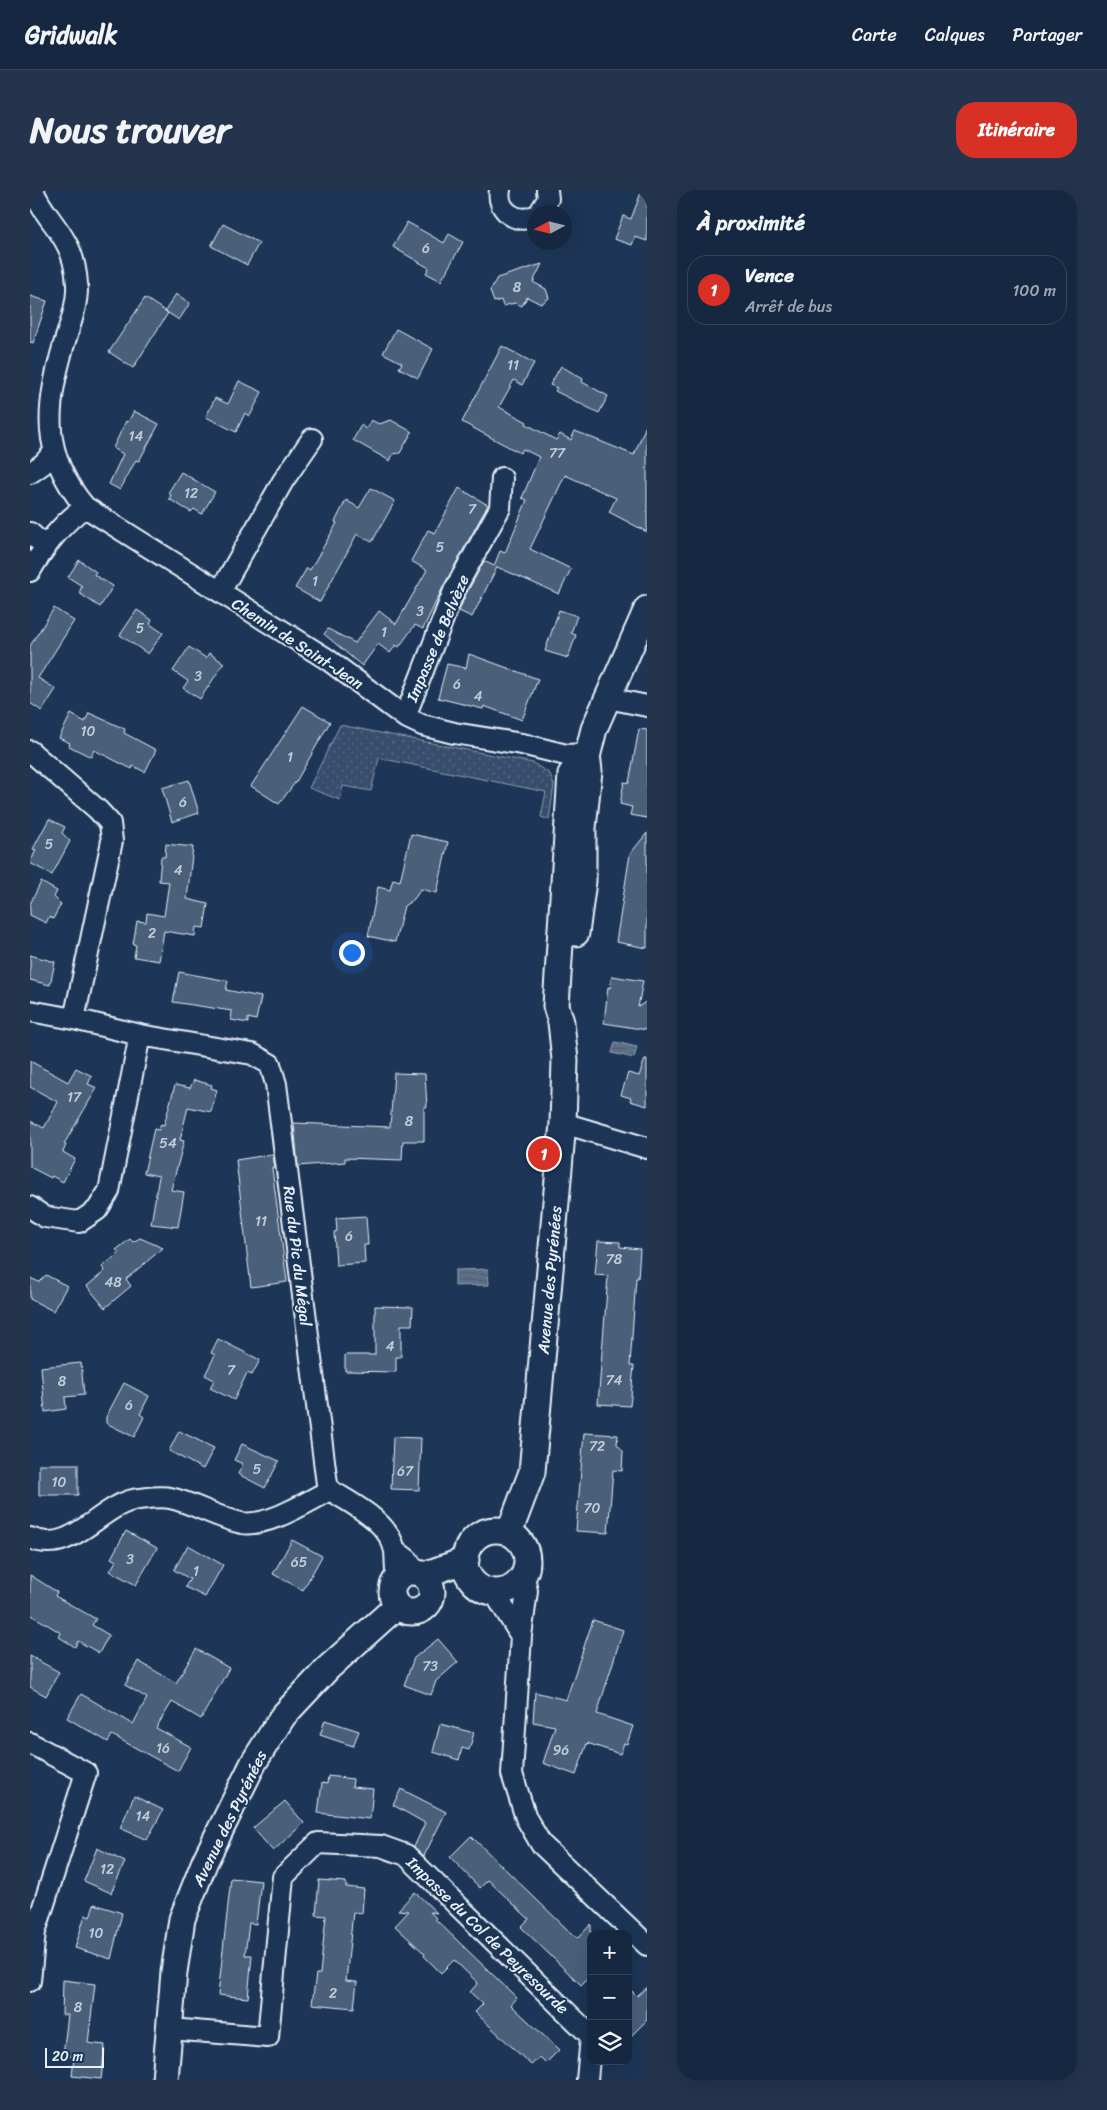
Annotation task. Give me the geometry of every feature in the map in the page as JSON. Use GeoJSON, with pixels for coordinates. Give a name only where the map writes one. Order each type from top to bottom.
{"type":"FeatureCollection","features":[{"type":"Feature","properties":{"kind":"main road","name":"Avenue des Pyrénées"},"geometry":{"type":"LineString","coordinates":[[508,1533],[532,1472],[562,1122],[565,1060],[561,1022],[556,1006],[571,839],[579,791],[594,729],[647,609]]}},
{"type":"Feature","properties":{"kind":"main road","name":"Avenue des Pyrénées"},"geometry":{"type":"LineString","coordinates":[[561,1022],[566,1006],[583,881],[583,828],[589,772],[587,754]]}},
{"type":"Feature","properties":{"kind":"main road","name":"Avenue des Pyrénées"},"geometry":{"type":"LineString","coordinates":[[571,839],[574,884],[579,906]]}},
{"type":"Feature","properties":{"kind":"main road"},"geometry":{"type":"LineString","coordinates":[[417,1580],[430,1602],[419,1611],[405,1611],[397,1606],[392,1595],[394,1583],[417,1580],[478,1578],[510,1589],[524,1576],[527,1564],[525,1551],[519,1541],[508,1533],[496,1531],[483,1534],[473,1542],[478,1578]]}},
{"type":"Feature","properties":{"kind":"main road","name":"Avenue des Pyrénées"},"geometry":{"type":"LineString","coordinates":[[166,2080],[174,1972],[182,1919],[205,1861],[254,1762],[283,1716],[306,1690],[397,1606]]}},
{"type":"Feature","properties":{"kind":"street","name":"Chemin de Saint-Jean"},"geometry":{"type":"LineString","coordinates":[[32,190],[65,241],[74,262],[77,286],[73,313],[55,377],[50,404],[51,434],[54,452],[71,490],[85,507],[327,659],[405,717],[428,727],[454,733],[522,744],[566,755],[587,754]]}},
{"type":"Feature","properties":{"kind":"street"},"geometry":{"type":"LineString","coordinates":[[500,190],[500,202],[509,214],[523,220],[527,219]]}},
{"type":"Feature","properties":{"kind":"street"},"geometry":{"type":"LineString","coordinates":[[544,205],[548,199],[547,190]]}},
{"type":"Feature","properties":{"kind":"street"},"geometry":{"type":"LineString","coordinates":[[30,213],[50,220]]}},
{"type":"Feature","properties":{"kind":"street"},"geometry":{"type":"LineString","coordinates":[[220,592],[283,482],[312,439]]}},
{"type":"Feature","properties":{"kind":"street"},"geometry":{"type":"LineString","coordinates":[[30,473],[43,464],[54,452]]}},
{"type":"Feature","properties":{"kind":"street","name":"Impasse de Belvèze"},"geometry":{"type":"LineString","coordinates":[[405,717],[454,591],[500,508],[502,478]]}},
{"type":"Feature","properties":{"kind":"street"},"geometry":{"type":"LineString","coordinates":[[30,571],[37,540],[61,527],[85,507]]}},
{"type":"Feature","properties":{"kind":"street"},"geometry":{"type":"LineString","coordinates":[[608,698],[647,706]]}},
{"type":"Feature","properties":{"kind":"street"},"geometry":{"type":"LineString","coordinates":[[30,752],[98,810],[110,823],[112,842],[74,1019]]}},
{"type":"Feature","properties":{"kind":"street","name":"Rue du Pic du Mégal"},"geometry":{"type":"LineString","coordinates":[[30,1011],[74,1019],[140,1035],[252,1054],[270,1064],[276,1084],[330,1490]]}},
{"type":"Feature","properties":{"kind":"street"},"geometry":{"type":"LineString","coordinates":[[30,1206],[45,1216],[79,1222],[97,1210],[109,1191],[140,1035]]}},
{"type":"Feature","properties":{"kind":"street"},"geometry":{"type":"LineString","coordinates":[[562,1122],[647,1148]]}},
{"type":"Feature","properties":{"kind":"street"},"geometry":{"type":"LineString","coordinates":[[30,1538],[39,1542],[58,1541],[80,1532],[123,1502],[139,1499],[168,1498],[243,1523],[264,1521],[287,1512],[330,1490],[371,1517],[388,1534],[394,1550],[408,1560],[417,1580]]}},
{"type":"Feature","properties":{"kind":"street"},"geometry":{"type":"LineString","coordinates":[[524,1576],[527,1591],[521,1636],[512,1774],[526,1818],[542,1844],[647,1945]]}},
{"type":"Feature","properties":{"kind":"street"},"geometry":{"type":"LineString","coordinates":[[478,1578],[521,1636]]}},
{"type":"Feature","properties":{"kind":"street"},"geometry":{"type":"LineString","coordinates":[[30,1743],[86,1773],[35,1932],[30,1981]]}},
{"type":"Feature","properties":{"kind":"street","name":"Impasse du Col de Peyresourde"},"geometry":{"type":"LineString","coordinates":[[170,2029],[268,2037],[283,1877],[318,1843],[382,1846],[406,1855],[587,2032]]}},
{"type":"Feature","properties":{"kind":"street","name":"Impasse du Col de Peyresourde"},"geometry":{"type":"LineString","coordinates":[[587,2080],[588,2065]]}},
{"type":"Feature","properties":{"kind":"shaded area"},"geometry":{"type":"Polygon","coordinates":[[[340,725],[533,763],[550,774],[554,785],[549,820],[541,817],[546,792],[379,758],[371,791],[343,786],[340,800],[309,788],[340,725]]]}},
{"type":"Feature","properties":{"kind":"shaded area"},"geometry":{"type":"Polygon","coordinates":[[[615,1042],[637,1047],[634,1058],[612,1053],[615,1042]]]}},
{"type":"Feature","properties":{"kind":"shaded area"},"geometry":{"type":"Polygon","coordinates":[[[488,1269],[489,1285],[455,1286],[455,1270],[488,1269]]]}},
{"type":"Feature","properties":{"kind":"building"},"geometry":{"type":"Polygon","coordinates":[[[642,190],[647,190],[647,241],[635,237],[632,245],[614,239],[623,216],[631,219],[642,190]]]}},
{"type":"Feature","properties":{"kind":"building"},"geometry":{"type":"Polygon","coordinates":[[[407,222],[444,243],[449,234],[463,242],[441,281],[426,273],[429,268],[393,247],[407,222]]]}},
{"type":"Feature","properties":{"kind":"building"},"geometry":{"type":"Polygon","coordinates":[[[223,224],[259,243],[247,265],[211,246],[223,224]]]}},
{"type":"Feature","properties":{"kind":"building"},"geometry":{"type":"Polygon","coordinates":[[[542,264],[533,282],[546,289],[549,298],[541,304],[527,297],[522,306],[515,303],[503,306],[501,300],[494,302],[490,291],[497,278],[542,264]]]}},
{"type":"Feature","properties":{"kind":"building"},"geometry":{"type":"Polygon","coordinates":[[[176,294],[190,303],[179,320],[165,311],[176,294]]]}},
{"type":"Feature","properties":{"kind":"building"},"geometry":{"type":"Polygon","coordinates":[[[30,296],[47,301],[33,343],[30,342],[30,296]]]}},
{"type":"Feature","properties":{"kind":"building"},"geometry":{"type":"Polygon","coordinates":[[[145,298],[168,313],[133,368],[109,352],[145,298]]]}},
{"type":"Feature","properties":{"kind":"building"},"geometry":{"type":"Polygon","coordinates":[[[396,329],[433,349],[418,378],[399,368],[402,363],[383,353],[396,329]]]}},
{"type":"Feature","properties":{"kind":"building"},"geometry":{"type":"Polygon","coordinates":[[[502,346],[534,363],[522,385],[514,380],[499,407],[556,440],[560,434],[571,440],[575,431],[634,455],[647,423],[647,532],[609,512],[616,498],[565,475],[530,549],[571,569],[559,594],[497,567],[472,617],[459,611],[465,596],[484,561],[494,566],[500,551],[505,553],[527,500],[522,498],[539,457],[523,449],[520,453],[462,422],[502,346]]]}},
{"type":"Feature","properties":{"kind":"building"},"geometry":{"type":"Polygon","coordinates":[[[561,366],[583,379],[582,382],[608,396],[599,413],[555,391],[557,388],[550,385],[561,366]]]}},
{"type":"Feature","properties":{"kind":"building"},"geometry":{"type":"Polygon","coordinates":[[[239,381],[262,392],[250,416],[245,413],[236,432],[206,417],[215,398],[228,404],[239,381]]]}},
{"type":"Feature","properties":{"kind":"building"},"geometry":{"type":"Polygon","coordinates":[[[134,411],[159,424],[139,461],[136,460],[120,490],[109,484],[123,454],[113,448],[126,421],[128,422],[134,411]]]}},
{"type":"Feature","properties":{"kind":"building"},"geometry":{"type":"Polygon","coordinates":[[[371,420],[379,424],[391,420],[412,432],[400,453],[393,454],[390,461],[353,440],[361,425],[366,429],[371,420]]]}},
{"type":"Feature","properties":{"kind":"building"},"geometry":{"type":"Polygon","coordinates":[[[181,472],[215,492],[202,514],[194,509],[191,512],[169,499],[171,495],[168,493],[181,472]]]}},
{"type":"Feature","properties":{"kind":"building"},"geometry":{"type":"Polygon","coordinates":[[[371,488],[395,501],[372,542],[357,534],[320,602],[295,588],[307,568],[310,570],[337,523],[335,522],[346,500],[359,508],[371,488]]]}},
{"type":"Feature","properties":{"kind":"building"},"geometry":{"type":"Polygon","coordinates":[[[459,488],[488,505],[444,585],[423,629],[415,625],[399,647],[396,645],[390,653],[378,644],[362,666],[324,634],[328,629],[355,643],[379,611],[396,624],[427,570],[411,561],[428,530],[435,533],[459,488]]]}},
{"type":"Feature","properties":{"kind":"building"},"geometry":{"type":"Polygon","coordinates":[[[79,560],[96,572],[94,575],[113,586],[100,607],[79,593],[82,586],[68,577],[79,560]]]}},
{"type":"Feature","properties":{"kind":"building"},"geometry":{"type":"Polygon","coordinates":[[[54,608],[74,621],[38,678],[56,689],[42,711],[30,703],[30,646],[54,608]]]}},
{"type":"Feature","properties":{"kind":"building"},"geometry":{"type":"Polygon","coordinates":[[[137,610],[152,620],[150,624],[163,633],[148,654],[120,635],[137,610]]]}},
{"type":"Feature","properties":{"kind":"building"},"geometry":{"type":"Polygon","coordinates":[[[559,610],[577,616],[571,633],[576,635],[568,658],[545,651],[559,610]]]}},
{"type":"Feature","properties":{"kind":"building"},"geometry":{"type":"Polygon","coordinates":[[[189,647],[206,658],[209,653],[224,663],[200,699],[183,688],[188,681],[173,671],[189,647]]]}},
{"type":"Feature","properties":{"kind":"building"},"geometry":{"type":"Polygon","coordinates":[[[469,654],[538,679],[522,720],[484,706],[483,709],[438,698],[447,664],[466,668],[469,654]]]}},
{"type":"Feature","properties":{"kind":"building"},"geometry":{"type":"Polygon","coordinates":[[[303,706],[330,722],[297,780],[279,804],[251,786],[303,706]]]}},
{"type":"Feature","properties":{"kind":"building"},"geometry":{"type":"Polygon","coordinates":[[[89,713],[125,729],[124,733],[156,750],[145,772],[133,766],[132,769],[94,750],[91,757],[69,746],[70,743],[59,738],[71,714],[85,722],[89,713]]]}},
{"type":"Feature","properties":{"kind":"building"},"geometry":{"type":"Polygon","coordinates":[[[639,729],[647,730],[647,818],[630,815],[632,807],[620,804],[624,782],[629,783],[639,729]]]}},
{"type":"Feature","properties":{"kind":"building"},"geometry":{"type":"Polygon","coordinates":[[[189,780],[199,813],[172,822],[162,788],[189,780]]]}},
{"type":"Feature","properties":{"kind":"building"},"geometry":{"type":"Polygon","coordinates":[[[49,819],[65,827],[62,833],[70,841],[52,875],[30,863],[36,850],[33,849],[49,819]]]}},
{"type":"Feature","properties":{"kind":"building"},"geometry":{"type":"Polygon","coordinates":[[[647,833],[647,948],[616,942],[630,854],[647,833]]]}},
{"type":"Feature","properties":{"kind":"building"},"geometry":{"type":"Polygon","coordinates":[[[411,834],[448,842],[437,893],[421,889],[414,899],[404,906],[395,942],[368,936],[378,887],[390,890],[393,879],[400,881],[411,834]]]}},
{"type":"Feature","properties":{"kind":"building"},"geometry":{"type":"Polygon","coordinates":[[[166,844],[193,847],[187,899],[208,904],[204,928],[196,927],[195,936],[164,931],[159,961],[134,957],[136,945],[133,944],[137,921],[146,922],[147,913],[164,916],[169,882],[159,881],[161,857],[165,857],[166,844]]]}},
{"type":"Feature","properties":{"kind":"building"},"geometry":{"type":"Polygon","coordinates":[[[41,882],[57,891],[54,897],[61,904],[53,919],[49,917],[46,923],[30,915],[30,904],[41,882]]]}},
{"type":"Feature","properties":{"kind":"building"},"geometry":{"type":"Polygon","coordinates":[[[30,955],[55,962],[50,985],[30,980],[30,955]]]}},
{"type":"Feature","properties":{"kind":"building"},"geometry":{"type":"Polygon","coordinates":[[[179,972],[228,981],[226,990],[261,997],[256,1020],[248,1018],[248,1023],[231,1020],[232,1011],[173,1002],[179,972]]]}},
{"type":"Feature","properties":{"kind":"building"},"geometry":{"type":"Polygon","coordinates":[[[612,976],[643,981],[638,1007],[647,1001],[647,1030],[604,1023],[608,987],[610,988],[612,976]]]}},
{"type":"Feature","properties":{"kind":"building"},"geometry":{"type":"Polygon","coordinates":[[[645,1059],[647,1059],[647,1106],[630,1101],[631,1098],[621,1095],[628,1073],[639,1076],[645,1059]]]}},
{"type":"Feature","properties":{"kind":"building"},"geometry":{"type":"Polygon","coordinates":[[[30,1061],[68,1082],[76,1068],[92,1076],[88,1084],[97,1088],[64,1144],[66,1145],[63,1152],[75,1159],[63,1182],[30,1167],[30,1121],[44,1128],[58,1102],[30,1087],[30,1061]]]}},
{"type":"Feature","properties":{"kind":"building"},"geometry":{"type":"Polygon","coordinates":[[[394,1073],[425,1074],[427,1107],[424,1107],[424,1141],[403,1141],[402,1160],[345,1158],[345,1162],[298,1166],[294,1123],[390,1127],[394,1073]]]}},
{"type":"Feature","properties":{"kind":"building"},"geometry":{"type":"Polygon","coordinates":[[[194,1080],[212,1085],[211,1088],[217,1090],[211,1112],[188,1107],[180,1140],[184,1141],[171,1190],[184,1192],[178,1227],[151,1224],[159,1176],[144,1173],[154,1129],[159,1130],[161,1124],[164,1125],[175,1085],[190,1088],[194,1080]]]}},
{"type":"Feature","properties":{"kind":"building"},"geometry":{"type":"Polygon","coordinates":[[[273,1155],[275,1168],[272,1168],[287,1282],[251,1287],[236,1160],[273,1155]]]}},
{"type":"Feature","properties":{"kind":"building"},"geometry":{"type":"Polygon","coordinates":[[[366,1216],[368,1245],[364,1245],[365,1263],[336,1265],[334,1232],[337,1231],[336,1218],[366,1216]]]}},
{"type":"Feature","properties":{"kind":"building"},"geometry":{"type":"Polygon","coordinates":[[[140,1238],[163,1248],[126,1279],[131,1286],[105,1308],[87,1286],[105,1271],[102,1267],[119,1253],[116,1250],[130,1239],[133,1242],[140,1238]]]}},
{"type":"Feature","properties":{"kind":"building"},"geometry":{"type":"Polygon","coordinates":[[[598,1241],[620,1242],[620,1247],[640,1249],[638,1278],[636,1278],[630,1366],[634,1366],[630,1406],[598,1404],[608,1276],[595,1275],[598,1241]]]}},
{"type":"Feature","properties":{"kind":"building"},"geometry":{"type":"Polygon","coordinates":[[[46,1275],[67,1286],[53,1311],[30,1299],[30,1278],[39,1282],[46,1275]]]}},
{"type":"Feature","properties":{"kind":"building"},"geometry":{"type":"Polygon","coordinates":[[[375,1306],[413,1307],[412,1325],[401,1325],[401,1357],[396,1357],[396,1372],[345,1371],[345,1355],[375,1355],[375,1306]]]}},
{"type":"Feature","properties":{"kind":"building"},"geometry":{"type":"Polygon","coordinates":[[[218,1339],[260,1360],[252,1375],[247,1373],[234,1400],[210,1388],[214,1380],[205,1375],[215,1355],[211,1353],[218,1339]]]}},
{"type":"Feature","properties":{"kind":"building"},"geometry":{"type":"Polygon","coordinates":[[[81,1363],[84,1395],[65,1397],[66,1409],[45,1412],[41,1367],[81,1363]]]}},
{"type":"Feature","properties":{"kind":"building"},"geometry":{"type":"Polygon","coordinates":[[[124,1383],[149,1396],[140,1414],[144,1417],[134,1437],[106,1423],[106,1417],[124,1383]]]}},
{"type":"Feature","properties":{"kind":"building"},"geometry":{"type":"Polygon","coordinates":[[[179,1431],[214,1448],[203,1469],[169,1451],[179,1431]]]}},
{"type":"Feature","properties":{"kind":"building"},"geometry":{"type":"Polygon","coordinates":[[[584,1433],[618,1435],[617,1444],[623,1451],[622,1471],[613,1470],[608,1533],[576,1531],[584,1433]]]}},
{"type":"Feature","properties":{"kind":"building"},"geometry":{"type":"Polygon","coordinates":[[[393,1437],[421,1438],[419,1490],[391,1489],[393,1437]]]}},
{"type":"Feature","properties":{"kind":"building"},"geometry":{"type":"Polygon","coordinates":[[[242,1444],[279,1461],[265,1488],[238,1474],[243,1464],[234,1460],[242,1444]]]}},
{"type":"Feature","properties":{"kind":"building"},"geometry":{"type":"Polygon","coordinates":[[[39,1464],[78,1464],[78,1495],[39,1495],[39,1464]]]}},
{"type":"Feature","properties":{"kind":"building"},"geometry":{"type":"Polygon","coordinates":[[[126,1531],[157,1548],[136,1585],[110,1571],[116,1561],[111,1558],[126,1531]]]}},
{"type":"Feature","properties":{"kind":"building"},"geometry":{"type":"Polygon","coordinates":[[[292,1540],[322,1556],[303,1590],[273,1574],[292,1540]]]}},
{"type":"Feature","properties":{"kind":"building"},"geometry":{"type":"Polygon","coordinates":[[[188,1545],[223,1565],[205,1597],[185,1587],[190,1579],[174,1570],[188,1545]]]}},
{"type":"Feature","properties":{"kind":"building"},"geometry":{"type":"Polygon","coordinates":[[[30,1575],[57,1592],[55,1596],[96,1619],[92,1625],[109,1635],[99,1653],[78,1641],[75,1647],[59,1637],[61,1633],[30,1614],[30,1575]]]}},
{"type":"Feature","properties":{"kind":"building"},"geometry":{"type":"Polygon","coordinates":[[[593,1620],[623,1630],[597,1714],[633,1726],[627,1744],[624,1743],[620,1754],[587,1743],[576,1775],[543,1763],[555,1726],[533,1722],[535,1692],[566,1700],[593,1620]]]}},
{"type":"Feature","properties":{"kind":"building"},"geometry":{"type":"Polygon","coordinates":[[[438,1639],[458,1662],[436,1681],[431,1695],[404,1685],[414,1658],[438,1639]]]}},
{"type":"Feature","properties":{"kind":"building"},"geometry":{"type":"Polygon","coordinates":[[[196,1649],[229,1668],[201,1719],[172,1702],[156,1728],[191,1747],[178,1771],[112,1735],[108,1742],[67,1718],[81,1694],[133,1724],[147,1698],[125,1685],[138,1661],[176,1683],[196,1649]]]}},
{"type":"Feature","properties":{"kind":"building"},"geometry":{"type":"Polygon","coordinates":[[[30,1656],[59,1672],[46,1696],[30,1687],[30,1656]]]}},
{"type":"Feature","properties":{"kind":"building"},"geometry":{"type":"Polygon","coordinates":[[[325,1720],[359,1731],[353,1746],[320,1735],[325,1720]]]}},
{"type":"Feature","properties":{"kind":"building"},"geometry":{"type":"Polygon","coordinates":[[[440,1724],[474,1733],[469,1750],[462,1748],[459,1760],[433,1752],[440,1724]]]}},
{"type":"Feature","properties":{"kind":"building"},"geometry":{"type":"Polygon","coordinates":[[[328,1776],[353,1779],[352,1787],[373,1789],[370,1819],[318,1813],[322,1783],[327,1784],[328,1776]]]}},
{"type":"Feature","properties":{"kind":"building"},"geometry":{"type":"Polygon","coordinates":[[[401,1789],[446,1812],[424,1856],[414,1847],[425,1823],[393,1805],[401,1789]]]}},
{"type":"Feature","properties":{"kind":"building"},"geometry":{"type":"Polygon","coordinates":[[[134,1796],[163,1810],[147,1840],[120,1828],[134,1796]]]}},
{"type":"Feature","properties":{"kind":"building"},"geometry":{"type":"Polygon","coordinates":[[[285,1801],[304,1823],[273,1851],[253,1828],[285,1801]]]}},
{"type":"Feature","properties":{"kind":"building"},"geometry":{"type":"Polygon","coordinates":[[[471,1836],[572,1934],[578,1938],[591,1924],[591,1930],[587,1930],[587,1979],[581,1985],[521,1927],[529,1919],[488,1880],[480,1888],[450,1857],[471,1836]]]}},
{"type":"Feature","properties":{"kind":"building"},"geometry":{"type":"Polygon","coordinates":[[[97,1848],[125,1862],[111,1893],[84,1881],[97,1848]]]}},
{"type":"Feature","properties":{"kind":"building"},"geometry":{"type":"Polygon","coordinates":[[[231,1878],[261,1881],[256,1924],[249,1923],[245,1955],[252,1955],[248,1998],[218,1995],[231,1878]]]}},
{"type":"Feature","properties":{"kind":"building"},"geometry":{"type":"Polygon","coordinates":[[[319,1880],[346,1882],[346,1887],[364,1889],[362,1913],[353,1912],[346,1981],[357,1982],[354,2008],[312,2004],[316,1974],[320,1974],[326,1916],[316,1915],[319,1880]]]}},
{"type":"Feature","properties":{"kind":"building"},"geometry":{"type":"Polygon","coordinates":[[[415,1892],[437,1913],[430,1912],[435,1919],[517,1998],[511,2005],[559,2050],[546,2063],[540,2057],[531,2065],[475,2012],[483,2004],[470,1992],[478,1983],[454,1960],[441,1973],[424,1956],[425,1954],[395,1926],[409,1911],[398,1910],[415,1892]]]}},
{"type":"Feature","properties":{"kind":"building"},"geometry":{"type":"Polygon","coordinates":[[[94,1904],[122,1913],[111,1959],[75,1948],[85,1915],[90,1917],[94,1904]]]}},
{"type":"Feature","properties":{"kind":"building"},"geometry":{"type":"Polygon","coordinates":[[[63,1980],[95,1984],[88,2043],[105,2045],[101,2079],[72,2076],[74,2057],[63,2055],[68,2015],[62,2015],[63,1980]]]}},
{"type":"Feature","properties":{"kind":"building"},"geometry":{"type":"Polygon","coordinates":[[[647,1987],[647,2020],[632,2035],[632,1991],[637,1996],[647,1987]]]}},
{"type":"Feature","properties":{"kind":"place","name":"Vence"},"geometry":{"type":"Point","coordinates":[544,1154]}}]}
